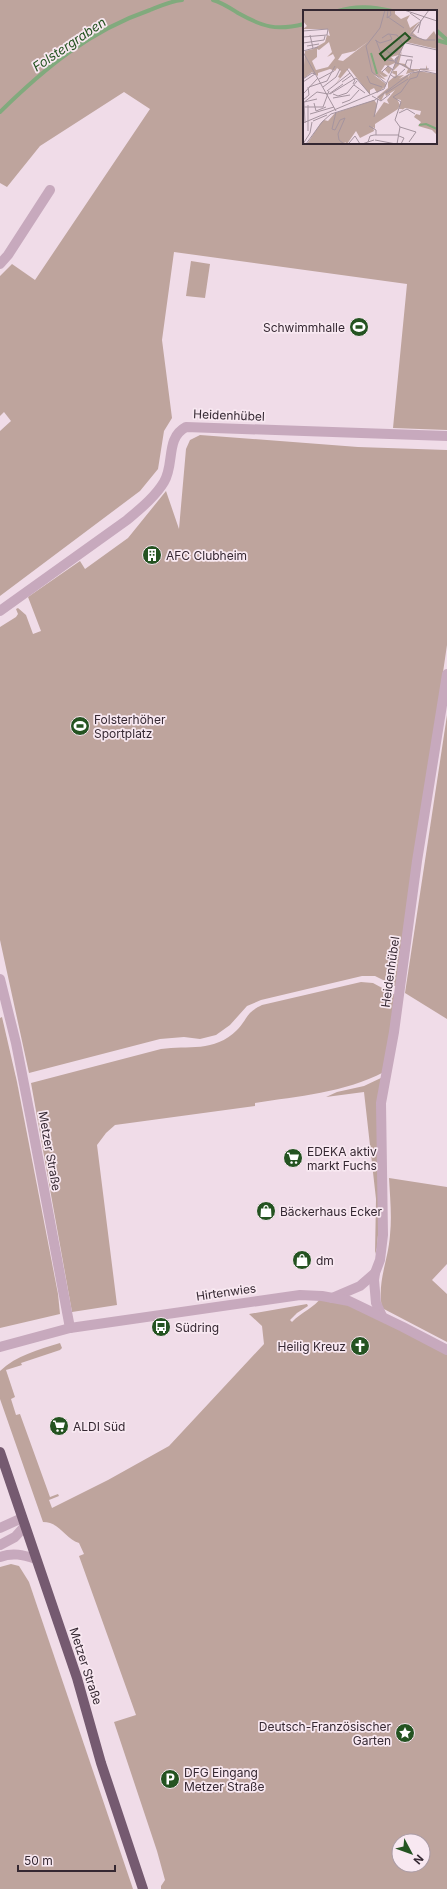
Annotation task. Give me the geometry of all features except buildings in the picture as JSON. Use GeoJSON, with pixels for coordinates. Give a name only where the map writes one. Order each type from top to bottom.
{"type":"FeatureCollection","features":[{"type":"Feature","properties":{"kind":"main road","name":"Metzer Straße"},"geometry":{"type":"LineString","coordinates":[[0,1452],[77,1678],[101,1762],[143,1889]]}},
{"type":"Feature","properties":{"kind":"street"},"geometry":{"type":"LineString","coordinates":[[0,264],[8,255],[50,190]]}},
{"type":"Feature","properties":{"kind":"street","name":"Heidenhübel"},"geometry":{"type":"LineString","coordinates":[[0,611],[127,520],[146,504],[165,482],[169,472],[175,436],[179,431],[186,427],[447,436]]}},
{"type":"Feature","properties":{"kind":"street","name":"Heidenhübel"},"geometry":{"type":"LineString","coordinates":[[382,1316],[376,1303],[375,1273],[380,1260],[383,1235],[381,1103],[394,1032],[417,861],[447,674]]}},
{"type":"Feature","properties":{"kind":"street","name":"Metzer Straße"},"geometry":{"type":"LineString","coordinates":[[0,979],[16,1043],[32,1120],[70,1328]]}},
{"type":"Feature","properties":{"kind":"street"},"geometry":{"type":"LineString","coordinates":[[332,1298],[360,1286],[375,1273]]}},
{"type":"Feature","properties":{"kind":"street","name":"Hirtenwies"},"geometry":{"type":"LineString","coordinates":[[0,1346],[70,1328],[300,1295],[322,1296],[350,1301],[447,1350]]}},
{"type":"Feature","properties":{"kind":"street"},"geometry":{"type":"LineString","coordinates":[[0,1528],[8,1522],[24,1522]]}},
{"type":"Feature","properties":{"kind":"street"},"geometry":{"type":"LineString","coordinates":[[0,1545],[14,1537],[24,1522]]}},
{"type":"Feature","properties":{"kind":"street"},"geometry":{"type":"LineString","coordinates":[[0,1557],[10,1554],[20,1554],[36,1559]]}},
{"type":"Feature","properties":{"kind":"shaded area"},"geometry":{"type":"Polygon","coordinates":[[[0,0],[447,0],[447,430],[393,428],[407,284],[174,252],[162,340],[172,418],[164,431],[158,469],[140,491],[0,596],[0,431],[11,421],[4,412],[0,416],[0,276],[12,264],[35,280],[150,109],[124,92],[40,146],[7,187],[0,183],[0,0]]]}},
{"type":"Feature","properties":{"kind":"shaded area"},"geometry":{"type":"Polygon","coordinates":[[[191,261],[210,264],[205,298],[186,296],[191,261]]]}},
{"type":"Feature","properties":{"kind":"shaded area"},"geometry":{"type":"Polygon","coordinates":[[[200,435],[358,447],[447,450],[447,645],[397,987],[375,976],[362,976],[261,1000],[247,1006],[230,1025],[216,1035],[200,1039],[184,1037],[160,1039],[29,1073],[0,940],[0,627],[16,617],[18,614],[16,609],[18,608],[26,615],[33,634],[41,631],[28,597],[80,561],[85,569],[128,538],[166,491],[179,529],[186,449],[190,440],[200,435]]]}},
{"type":"Feature","properties":{"kind":"shaded area"},"geometry":{"type":"Polygon","coordinates":[[[447,715],[447,1019],[405,993],[447,715]]]}},
{"type":"Feature","properties":{"kind":"shaded area"},"geometry":{"type":"Polygon","coordinates":[[[361,982],[373,983],[395,995],[384,1072],[353,1085],[321,1093],[255,1103],[255,1106],[115,1125],[106,1133],[97,1145],[117,1305],[72,1312],[31,1083],[161,1049],[210,1045],[228,1037],[241,1026],[252,1011],[262,1005],[361,982]]]}},
{"type":"Feature","properties":{"kind":"shaded area"},"geometry":{"type":"Polygon","coordinates":[[[2,1017],[17,1082],[58,1294],[60,1314],[0,1328],[0,1018],[2,1017]]]}},
{"type":"Feature","properties":{"kind":"shaded area"},"geometry":{"type":"Polygon","coordinates":[[[383,1077],[379,1222],[377,1248],[375,1254],[376,1199],[364,1092],[326,1097],[337,1092],[364,1086],[383,1077]]]}},
{"type":"Feature","properties":{"kind":"shaded area"},"geometry":{"type":"Polygon","coordinates":[[[389,1178],[447,1187],[447,1264],[432,1280],[447,1294],[447,1342],[382,1308],[382,1280],[391,1228],[389,1178]]]}},
{"type":"Feature","properties":{"kind":"shaded area"},"geometry":{"type":"Polygon","coordinates":[[[322,1296],[332,1298],[447,1350],[447,1889],[161,1889],[161,1886],[165,1880],[157,1851],[114,1722],[136,1715],[79,1556],[84,1554],[79,1543],[74,1541],[54,1525],[43,1522],[0,1399],[0,1371],[21,1357],[60,1343],[62,1348],[60,1350],[21,1363],[22,1365],[6,1370],[15,1397],[11,1399],[16,1415],[20,1414],[50,1497],[58,1494],[59,1496],[49,1500],[52,1508],[108,1480],[169,1446],[264,1344],[262,1326],[249,1314],[307,1304],[308,1306],[297,1313],[290,1320],[292,1322],[312,1307],[322,1296]]]}},
{"type":"Feature","properties":{"kind":"shaded area"},"geometry":{"type":"Polygon","coordinates":[[[11,1564],[19,1566],[29,1582],[133,1889],[0,1889],[0,1567],[11,1564]]]}},
{"type":"Feature","properties":{"kind":"waterway","name":"Folstergraben"},"geometry":{"type":"LineString","coordinates":[[0,112],[51,66],[88,40],[128,19],[174,1],[182,0]]}},
{"type":"Feature","properties":{"kind":"waterway","name":"Folstergraben"},"geometry":{"type":"LineString","coordinates":[[213,0],[255,22],[262,24],[277,27],[303,24]]}},
{"type":"Feature","properties":{"kind":"waterway","name":"Folstergraben"},"geometry":{"type":"LineString","coordinates":[[342,10],[365,7],[387,10]]}},
{"type":"Feature","properties":{"kind":"waterway","name":"Folstergraben"},"geometry":{"type":"LineString","coordinates":[[437,31],[447,40]]}},
{"type":"Feature","properties":{"kind":"waterway","name":"Folstergraben"},"geometry":{"type":"LineString","coordinates":[[437,40],[447,43]]}},
{"type":"Feature","properties":{"kind":"place","name":"Schwimmhalle"},"geometry":{"type":"Point","coordinates":[359,327]}},
{"type":"Feature","properties":{"kind":"place","name":"AFC Clubheim"},"geometry":{"type":"Point","coordinates":[152,555]}},
{"type":"Feature","properties":{"kind":"place","name":"Folsterhöher Sportplatz"},"geometry":{"type":"Point","coordinates":[80,726]}},
{"type":"Feature","properties":{"kind":"place","name":"EDEKA aktiv markt Fuchs"},"geometry":{"type":"Point","coordinates":[293,1158]}},
{"type":"Feature","properties":{"kind":"place","name":"Bäckerhaus Ecker"},"geometry":{"type":"Point","coordinates":[266,1211]}},
{"type":"Feature","properties":{"kind":"place","name":"dm"},"geometry":{"type":"Point","coordinates":[302,1260]}},
{"type":"Feature","properties":{"kind":"place","name":"Südring"},"geometry":{"type":"Point","coordinates":[161,1327]}},
{"type":"Feature","properties":{"kind":"place","name":"Heilig Kreuz"},"geometry":{"type":"Point","coordinates":[360,1346]}},
{"type":"Feature","properties":{"kind":"place","name":"ALDI Süd"},"geometry":{"type":"Point","coordinates":[59,1426]}},
{"type":"Feature","properties":{"kind":"place","name":"Deutsch-Französischer Garten"},"geometry":{"type":"Point","coordinates":[405,1733]}},
{"type":"Feature","properties":{"kind":"place","name":"DFG Eingang Metzer Straße"},"geometry":{"type":"Point","coordinates":[170,1779]}}]}
